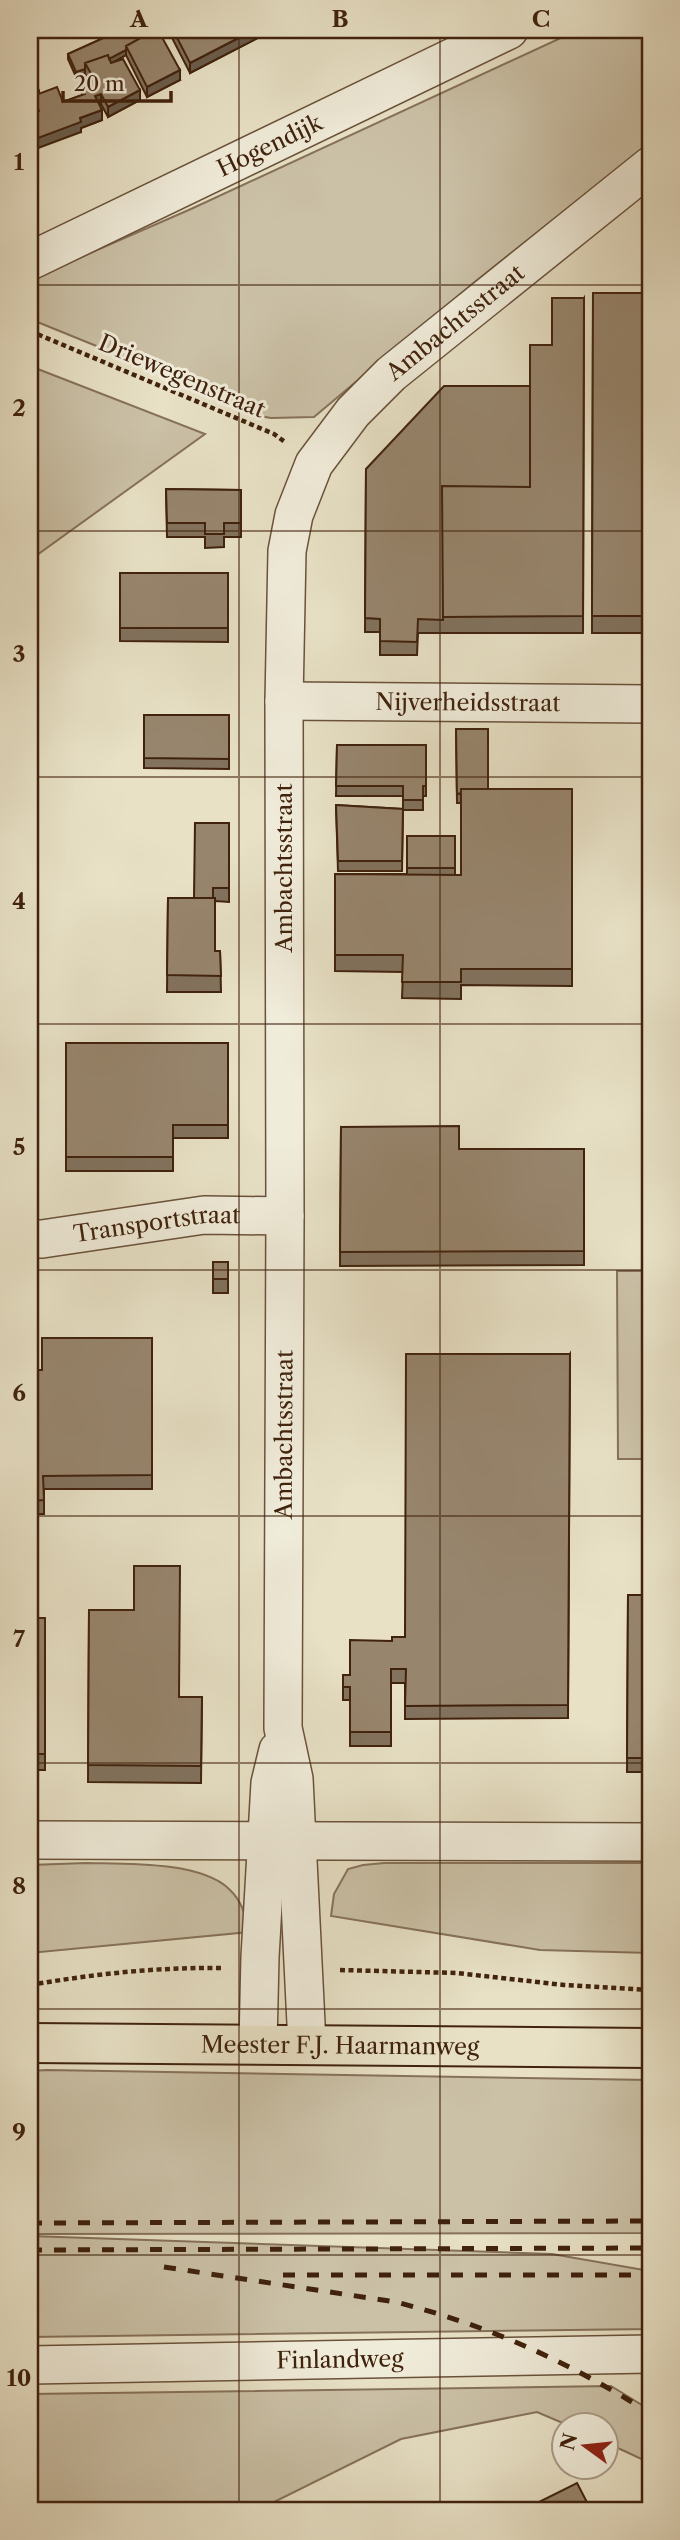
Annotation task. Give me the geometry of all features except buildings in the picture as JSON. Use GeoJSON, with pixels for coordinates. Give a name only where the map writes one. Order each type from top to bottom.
{"type":"FeatureCollection","features":[{"type":"Feature","properties":{"kind":"main road","name":"Meester F.J. Haarmanweg"},"geometry":{"type":"LineString","coordinates":[[30,2043],[650,2048]]}},
{"type":"Feature","properties":{"kind":"street","name":"Hogendijk"},"geometry":{"type":"LineString","coordinates":[[30,261],[509,30]]}},
{"type":"Feature","properties":{"kind":"street","name":"Ambachtsstraat"},"geometry":{"type":"LineString","coordinates":[[307,2044],[304,1969],[270,1783],[283,1728],[284,701],[288,551],[295,515],[314,464],[353,412],[391,374],[650,166]]}},
{"type":"Feature","properties":{"kind":"street","name":"Nijverheidsstraat"},"geometry":{"type":"LineString","coordinates":[[284,701],[650,704]]}},
{"type":"Feature","properties":{"kind":"street","name":"Transportstraat"},"geometry":{"type":"LineString","coordinates":[[30,1238],[42,1239],[204,1215],[285,1216]]}},
{"type":"Feature","properties":{"kind":"street"},"geometry":{"type":"LineString","coordinates":[[30,1840],[650,1842]]}},
{"type":"Feature","properties":{"kind":"street","name":"Ambachtsstraat"},"geometry":{"type":"LineString","coordinates":[[258,2044],[260,1968],[282,1841]]}},
{"type":"Feature","properties":{"kind":"street","name":"Finlandweg"},"geometry":{"type":"LineString","coordinates":[[30,2365],[650,2354]]}},
{"type":"Feature","properties":{"kind":"path","name":"Driewegenstraat"},"geometry":{"type":"LineString","coordinates":[[30,331],[274,434],[314,464]]}},
{"type":"Feature","properties":{"kind":"path"},"geometry":{"type":"LineString","coordinates":[[30,1985],[79,1976],[186,1967],[260,1968]]}},
{"type":"Feature","properties":{"kind":"path"},"geometry":{"type":"LineString","coordinates":[[304,1969],[457,1973],[564,1986],[650,1990]]}},
{"type":"Feature","properties":{"kind":"shaded area"},"geometry":{"type":"Polygon","coordinates":[[[578,30],[650,30],[650,143],[476,281],[314,417],[259,416],[30,319],[30,282],[42,274],[191,209],[578,30]]]}},
{"type":"Feature","properties":{"kind":"shaded area"},"geometry":{"type":"Polygon","coordinates":[[[30,366],[205,434],[30,560],[30,366]]]}},
{"type":"Feature","properties":{"kind":"shaded area"},"geometry":{"type":"Polygon","coordinates":[[[617,1271],[650,1271],[650,1459],[618,1459],[617,1271]]]}},
{"type":"Feature","properties":{"kind":"shaded area"},"geometry":{"type":"Polygon","coordinates":[[[384,1863],[650,1863],[650,1953],[540,1950],[331,1916],[334,1894],[348,1869],[384,1863]]]}},
{"type":"Feature","properties":{"kind":"shaded area"},"geometry":{"type":"Polygon","coordinates":[[[140,1864],[200,1873],[229,1889],[240,1904],[249,1932],[30,1953],[30,1865],[140,1864]]]}},
{"type":"Feature","properties":{"kind":"shaded area"},"geometry":{"type":"Polygon","coordinates":[[[30,2071],[650,2080],[650,2233],[30,2234],[30,2071]]]}},
{"type":"Feature","properties":{"kind":"shaded area"},"geometry":{"type":"Polygon","coordinates":[[[30,2236],[552,2254],[650,2271],[650,2329],[30,2337],[30,2236]]]}},
{"type":"Feature","properties":{"kind":"shaded area"},"geometry":{"type":"Polygon","coordinates":[[[611,2386],[650,2410],[650,2463],[620,2449],[620,2410],[550,2410],[550,2418],[537,2412],[401,2439],[258,2510],[30,2510],[30,2394],[611,2386]]]}},
{"type":"Feature","properties":{"kind":"railway"},"geometry":{"type":"LineString","coordinates":[[30,2223],[650,2221]]}},
{"type":"Feature","properties":{"kind":"railway"},"geometry":{"type":"LineString","coordinates":[[30,2250],[650,2248]]}},
{"type":"Feature","properties":{"kind":"railway"},"geometry":{"type":"LineString","coordinates":[[164,2267],[396,2302],[431,2312],[528,2347],[589,2377],[650,2413]]}},
{"type":"Feature","properties":{"kind":"railway"},"geometry":{"type":"LineString","coordinates":[[283,2275],[650,2275]]}}]}
